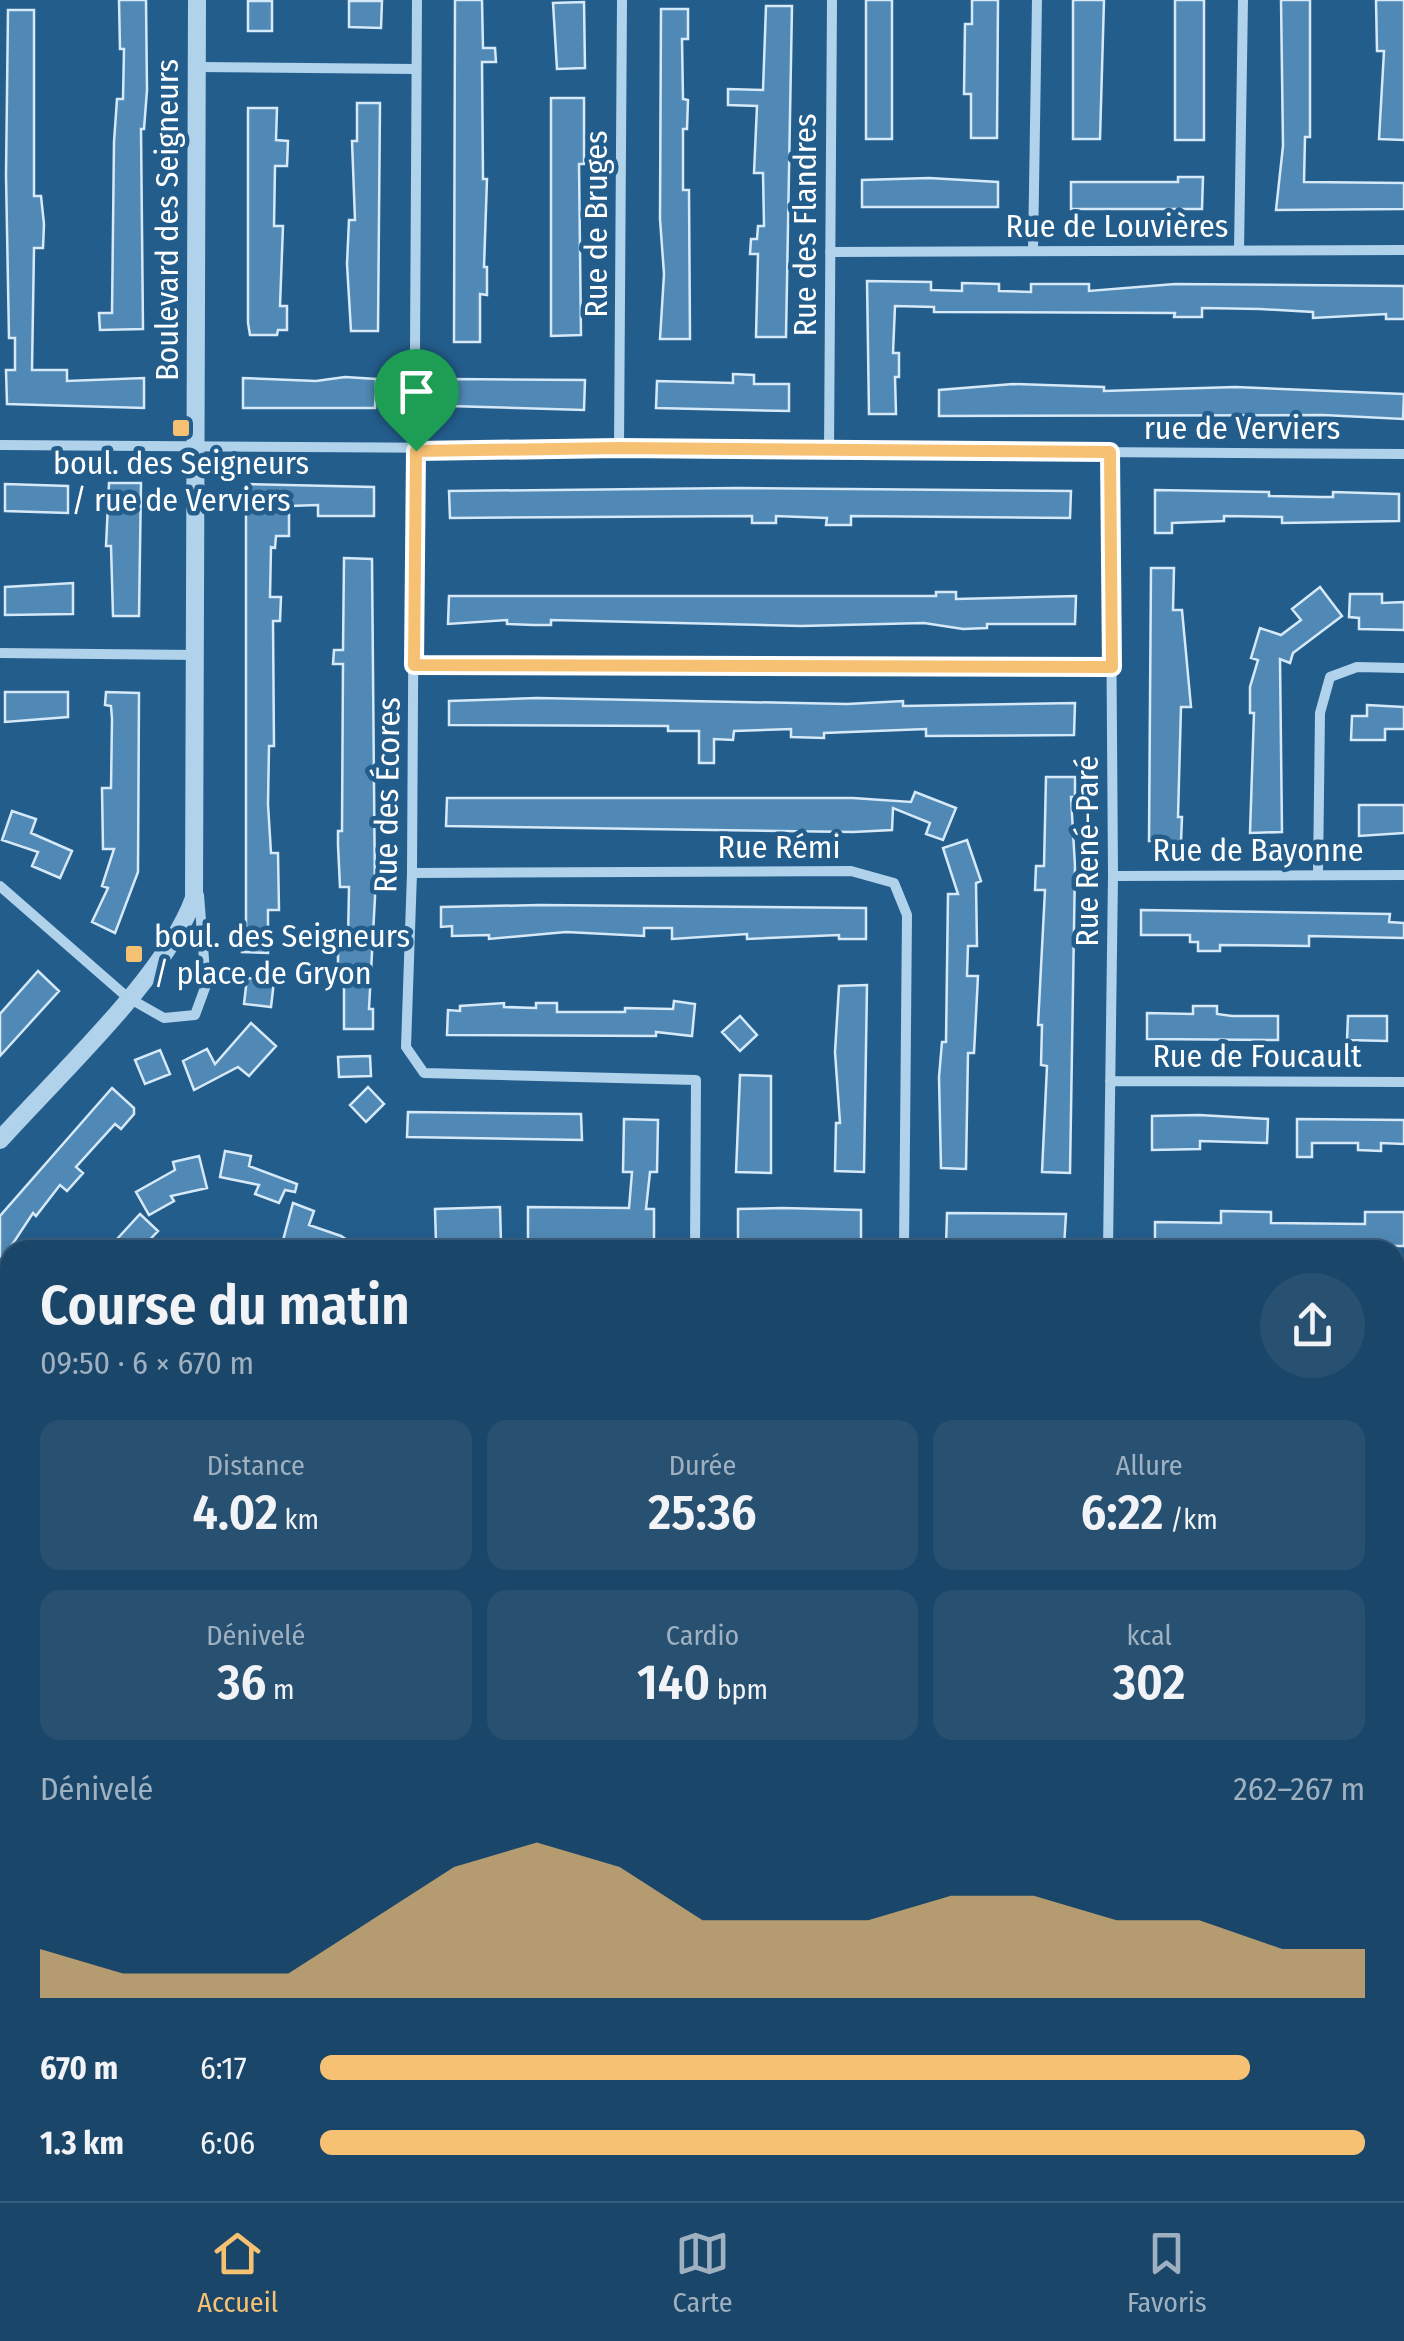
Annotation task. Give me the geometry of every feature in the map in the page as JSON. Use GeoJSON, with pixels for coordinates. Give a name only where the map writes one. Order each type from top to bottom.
{"type":"FeatureCollection","features":[{"type":"Feature","properties":{"kind":"street","name":"Boulevard des Seigneurs"},"geometry":{"type":"LineString","coordinates":[[128,998],[164,1018],[195,1014],[206,985],[197,861],[197,0]]}},
{"type":"Feature","properties":{"kind":"street","name":"Rue des Écores"},"geometry":{"type":"LineString","coordinates":[[418,0],[412,873],[406,1047],[424,1073],[696,1080],[694,1240]]}},
{"type":"Feature","properties":{"kind":"street","name":"Rue de Bruges"},"geometry":{"type":"LineString","coordinates":[[619,448],[622,0]]}},
{"type":"Feature","properties":{"kind":"street","name":"Rue des Flandres"},"geometry":{"type":"LineString","coordinates":[[828,451],[832,0]]}},
{"type":"Feature","properties":{"kind":"street"},"geometry":{"type":"LineString","coordinates":[[1033,251],[1037,0]]}},
{"type":"Feature","properties":{"kind":"street"},"geometry":{"type":"LineString","coordinates":[[1239,250],[1243,0]]}},
{"type":"Feature","properties":{"kind":"street"},"geometry":{"type":"LineString","coordinates":[[198,68],[416,69]]}},
{"type":"Feature","properties":{"kind":"street","name":"Rue de Louvières"},"geometry":{"type":"LineString","coordinates":[[830,252],[1404,250]]}},
{"type":"Feature","properties":{"kind":"street","name":"rue de Verviers"},"geometry":{"type":"LineString","coordinates":[[0,446],[1404,454]]}},
{"type":"Feature","properties":{"kind":"street","name":"Rue René-Paré"},"geometry":{"type":"LineString","coordinates":[[1108,1240],[1113,876],[1110,452]]}},
{"type":"Feature","properties":{"kind":"street"},"geometry":{"type":"LineString","coordinates":[[0,653],[196,655]]}},
{"type":"Feature","properties":{"kind":"street"},"geometry":{"type":"LineString","coordinates":[[414,665],[1112,667]]}},
{"type":"Feature","properties":{"kind":"street"},"geometry":{"type":"LineString","coordinates":[[1318,874],[1320,712],[1330,676],[1357,667],[1404,668]]}},
{"type":"Feature","properties":{"kind":"street","name":"Boulevard des Seigneurs"},"geometry":{"type":"LineString","coordinates":[[0,1140],[128,998],[184,926],[194,898],[197,861]]}},
{"type":"Feature","properties":{"kind":"street","name":"Rue Rémi"},"geometry":{"type":"LineString","coordinates":[[412,873],[851,871],[894,883],[907,915],[904,1240]]}},
{"type":"Feature","properties":{"kind":"street","name":"Rue de Bayonne"},"geometry":{"type":"LineString","coordinates":[[1113,876],[1404,875]]}},
{"type":"Feature","properties":{"kind":"street"},"geometry":{"type":"LineString","coordinates":[[0,886],[128,998]]}},
{"type":"Feature","properties":{"kind":"street","name":"Rue de Foucault"},"geometry":{"type":"LineString","coordinates":[[1110,1081],[1404,1082]]}},
{"type":"Feature","properties":{"kind":"building"},"geometry":{"type":"Polygon","coordinates":[[[119,0],[146,0],[147,90],[141,129],[143,329],[100,330],[99,313],[112,313],[114,142],[117,99],[123,99],[124,49],[120,49],[119,0]]]}},
{"type":"Feature","properties":{"kind":"building"},"geometry":{"type":"Polygon","coordinates":[[[455,0],[482,0],[483,48],[495,48],[496,62],[482,62],[487,295],[480,294],[480,342],[454,342],[455,0]]]}},
{"type":"Feature","properties":{"kind":"building"},"geometry":{"type":"Polygon","coordinates":[[[866,0],[892,0],[892,139],[866,139],[866,0]]]}},
{"type":"Feature","properties":{"kind":"building"},"geometry":{"type":"Polygon","coordinates":[[[972,0],[998,0],[997,138],[971,138],[971,94],[964,94],[965,24],[972,24],[972,0]]]}},
{"type":"Feature","properties":{"kind":"building"},"geometry":{"type":"Polygon","coordinates":[[[1073,0],[1104,0],[1100,139],[1073,139],[1073,0]]]}},
{"type":"Feature","properties":{"kind":"building"},"geometry":{"type":"Polygon","coordinates":[[[1175,0],[1204,0],[1204,140],[1175,140],[1175,0]]]}},
{"type":"Feature","properties":{"kind":"building"},"geometry":{"type":"Polygon","coordinates":[[[1281,0],[1310,0],[1310,137],[1305,137],[1304,182],[1404,183],[1404,209],[1276,210],[1283,146],[1281,0]]]}},
{"type":"Feature","properties":{"kind":"building"},"geometry":{"type":"Polygon","coordinates":[[[1376,0],[1404,0],[1404,140],[1379,139],[1384,51],[1377,51],[1376,0]]]}},
{"type":"Feature","properties":{"kind":"building"},"geometry":{"type":"Polygon","coordinates":[[[248,1],[272,1],[272,31],[248,31],[248,1]]]}},
{"type":"Feature","properties":{"kind":"building"},"geometry":{"type":"Polygon","coordinates":[[[349,1],[382,1],[381,28],[349,27],[349,1]]]}},
{"type":"Feature","properties":{"kind":"building"},"geometry":{"type":"Polygon","coordinates":[[[584,2],[585,68],[557,69],[553,3],[584,2]]]}},
{"type":"Feature","properties":{"kind":"building"},"geometry":{"type":"Polygon","coordinates":[[[766,6],[792,6],[786,337],[756,337],[758,254],[750,254],[751,239],[757,239],[758,226],[764,226],[763,173],[754,173],[757,106],[728,105],[728,89],[763,90],[766,6]]]}},
{"type":"Feature","properties":{"kind":"building"},"geometry":{"type":"Polygon","coordinates":[[[661,9],[688,9],[688,39],[682,39],[683,99],[688,100],[687,129],[683,129],[683,190],[689,190],[690,339],[660,339],[664,274],[660,219],[661,9]]]}},
{"type":"Feature","properties":{"kind":"building"},"geometry":{"type":"Polygon","coordinates":[[[8,10],[34,10],[34,196],[41,196],[44,224],[43,248],[34,248],[32,370],[67,370],[67,381],[144,378],[144,408],[7,404],[6,370],[15,370],[15,338],[9,338],[8,10]]]}},
{"type":"Feature","properties":{"kind":"building"},"geometry":{"type":"Polygon","coordinates":[[[551,98],[584,98],[584,164],[579,164],[581,335],[551,336],[551,98]]]}},
{"type":"Feature","properties":{"kind":"building"},"geometry":{"type":"Polygon","coordinates":[[[357,103],[380,103],[378,331],[351,331],[347,264],[349,220],[355,220],[352,141],[357,141],[357,103]]]}},
{"type":"Feature","properties":{"kind":"building"},"geometry":{"type":"Polygon","coordinates":[[[248,108],[277,108],[276,140],[288,141],[287,166],[275,166],[274,226],[283,226],[280,306],[287,306],[287,330],[278,330],[277,335],[250,335],[248,323],[248,108]]]}},
{"type":"Feature","properties":{"kind":"building"},"geometry":{"type":"Polygon","coordinates":[[[1178,177],[1203,177],[1202,209],[1071,209],[1071,182],[1178,182],[1178,177]]]}},
{"type":"Feature","properties":{"kind":"building"},"geometry":{"type":"Polygon","coordinates":[[[862,180],[998,182],[998,207],[862,207],[862,180]]]}},
{"type":"Feature","properties":{"kind":"building"},"geometry":{"type":"Polygon","coordinates":[[[867,281],[931,282],[931,290],[962,291],[962,283],[999,284],[999,291],[1031,292],[1031,284],[1089,284],[1089,291],[1175,284],[1404,286],[1404,319],[1386,319],[1386,314],[1313,318],[1313,312],[1260,309],[1202,308],[1202,317],[1174,317],[1175,313],[934,312],[934,307],[895,306],[893,353],[899,353],[896,414],[869,414],[867,281]]]}},
{"type":"Feature","properties":{"kind":"building"},"geometry":{"type":"Polygon","coordinates":[[[733,374],[754,375],[754,384],[789,384],[789,411],[656,408],[657,381],[733,383],[733,374]]]}},
{"type":"Feature","properties":{"kind":"building"},"geometry":{"type":"Polygon","coordinates":[[[345,377],[376,379],[375,408],[243,408],[243,378],[316,381],[345,377]]]}},
{"type":"Feature","properties":{"kind":"building"},"geometry":{"type":"Polygon","coordinates":[[[451,379],[585,380],[584,410],[450,406],[451,379]]]}},
{"type":"Feature","properties":{"kind":"building"},"geometry":{"type":"Polygon","coordinates":[[[1013,384],[1104,387],[1104,391],[1235,387],[1404,394],[1403,419],[1323,415],[939,416],[939,390],[1013,384]]]}},
{"type":"Feature","properties":{"kind":"building"},"geometry":{"type":"Polygon","coordinates":[[[109,483],[141,483],[139,616],[113,616],[111,546],[106,546],[109,483]]]}},
{"type":"Feature","properties":{"kind":"building"},"geometry":{"type":"Polygon","coordinates":[[[5,484],[68,486],[68,513],[5,511],[5,484]]]}},
{"type":"Feature","properties":{"kind":"building"},"geometry":{"type":"Polygon","coordinates":[[[246,484],[374,487],[374,516],[318,516],[318,505],[289,506],[289,536],[276,536],[275,548],[271,547],[270,597],[281,597],[280,621],[273,621],[274,746],[269,746],[268,804],[271,853],[278,853],[279,910],[268,910],[268,953],[242,952],[246,926],[246,484]]]}},
{"type":"Feature","properties":{"kind":"building"},"geometry":{"type":"Polygon","coordinates":[[[738,488],[1071,491],[1070,518],[851,516],[851,525],[826,525],[827,518],[776,516],[776,523],[752,523],[752,516],[450,518],[449,491],[738,488]]]}},
{"type":"Feature","properties":{"kind":"building"},"geometry":{"type":"Polygon","coordinates":[[[1155,490],[1322,497],[1333,497],[1333,492],[1399,494],[1399,521],[1282,523],[1282,517],[1224,516],[1224,521],[1172,523],[1172,533],[1155,533],[1155,490]]]}},
{"type":"Feature","properties":{"kind":"building"},"geometry":{"type":"Polygon","coordinates":[[[344,558],[372,559],[375,897],[369,1009],[373,1009],[373,1029],[344,1029],[344,973],[338,973],[338,940],[348,940],[349,887],[340,887],[338,845],[338,831],[342,831],[343,664],[333,664],[334,650],[343,650],[344,558]]]}},
{"type":"Feature","properties":{"kind":"building"},"geometry":{"type":"Polygon","coordinates":[[[1151,568],[1174,568],[1173,610],[1182,610],[1191,707],[1181,707],[1181,842],[1149,841],[1151,568]]]}},
{"type":"Feature","properties":{"kind":"building"},"geometry":{"type":"Polygon","coordinates":[[[73,583],[73,614],[5,615],[5,587],[73,583]]]}},
{"type":"Feature","properties":{"kind":"building"},"geometry":{"type":"Polygon","coordinates":[[[1320,587],[1342,616],[1293,653],[1290,663],[1280,659],[1282,832],[1250,833],[1254,713],[1250,713],[1250,687],[1258,660],[1251,658],[1260,628],[1281,635],[1301,620],[1292,609],[1320,587]]]}},
{"type":"Feature","properties":{"kind":"building"},"geometry":{"type":"Polygon","coordinates":[[[936,592],[956,592],[956,599],[1076,596],[1075,624],[987,624],[987,628],[963,629],[924,623],[801,626],[551,620],[551,625],[533,625],[507,624],[507,620],[448,624],[449,596],[936,596],[936,592]]]}},
{"type":"Feature","properties":{"kind":"building"},"geometry":{"type":"Polygon","coordinates":[[[1350,594],[1382,594],[1382,603],[1404,602],[1404,630],[1359,629],[1359,618],[1349,617],[1350,594]]]}},
{"type":"Feature","properties":{"kind":"building"},"geometry":{"type":"Polygon","coordinates":[[[5,692],[68,692],[68,717],[5,722],[5,692]]]}},
{"type":"Feature","properties":{"kind":"building"},"geometry":{"type":"Polygon","coordinates":[[[106,692],[139,693],[138,872],[115,933],[92,922],[108,888],[102,886],[114,849],[103,849],[102,788],[111,788],[112,719],[111,706],[105,705],[106,692]]]}},
{"type":"Feature","properties":{"kind":"building"},"geometry":{"type":"Polygon","coordinates":[[[537,698],[847,704],[903,701],[903,706],[1075,703],[1074,735],[926,736],[926,729],[824,733],[824,738],[791,737],[791,729],[734,731],[733,740],[714,739],[714,763],[699,763],[699,731],[668,731],[668,726],[449,725],[449,701],[537,698]]]}},
{"type":"Feature","properties":{"kind":"building"},"geometry":{"type":"Polygon","coordinates":[[[1367,705],[1404,707],[1404,729],[1385,729],[1385,740],[1351,740],[1352,716],[1367,716],[1367,705]]]}},
{"type":"Feature","properties":{"kind":"building"},"geometry":{"type":"Polygon","coordinates":[[[1046,777],[1075,777],[1075,797],[1071,797],[1075,866],[1070,1173],[1042,1172],[1047,1066],[1041,1065],[1042,1025],[1038,1025],[1045,890],[1035,890],[1036,866],[1044,866],[1046,777]]]}},
{"type":"Feature","properties":{"kind":"building"},"geometry":{"type":"Polygon","coordinates":[[[915,792],[956,808],[943,840],[926,834],[930,823],[893,808],[892,830],[853,832],[446,826],[447,798],[853,798],[911,802],[915,792]]]}},
{"type":"Feature","properties":{"kind":"building"},"geometry":{"type":"Polygon","coordinates":[[[1359,805],[1404,805],[1404,833],[1359,836],[1359,805]]]}},
{"type":"Feature","properties":{"kind":"building"},"geometry":{"type":"Polygon","coordinates":[[[12,811],[36,819],[31,833],[72,851],[60,878],[32,866],[38,852],[2,840],[12,811]]]}},
{"type":"Feature","properties":{"kind":"building"},"geometry":{"type":"Polygon","coordinates":[[[967,840],[981,881],[976,883],[977,946],[968,946],[967,976],[978,976],[974,1053],[968,1053],[966,1169],[941,1168],[939,1077],[942,1042],[946,1042],[948,894],[958,894],[943,848],[967,840]]]}},
{"type":"Feature","properties":{"kind":"building"},"geometry":{"type":"Polygon","coordinates":[[[441,907],[866,908],[866,939],[839,939],[839,935],[747,939],[747,934],[672,939],[672,928],[644,928],[644,936],[566,932],[489,939],[489,935],[452,936],[452,926],[441,927],[441,907]]]}},
{"type":"Feature","properties":{"kind":"building"},"geometry":{"type":"Polygon","coordinates":[[[1141,910],[1390,914],[1389,922],[1404,923],[1404,938],[1309,936],[1309,946],[1220,945],[1220,951],[1198,951],[1198,942],[1190,942],[1190,935],[1141,935],[1141,910]]]}},
{"type":"Feature","properties":{"kind":"building"},"geometry":{"type":"Polygon","coordinates":[[[38,971],[59,991],[0,1056],[0,1014],[38,971]]]}},
{"type":"Feature","properties":{"kind":"building"},"geometry":{"type":"Polygon","coordinates":[[[247,978],[274,981],[271,1007],[244,1004],[247,978]]]}},
{"type":"Feature","properties":{"kind":"building"},"geometry":{"type":"Polygon","coordinates":[[[867,985],[864,1172],[835,1171],[836,1123],[840,1123],[835,1052],[839,986],[867,985]]]}},
{"type":"Feature","properties":{"kind":"building"},"geometry":{"type":"Polygon","coordinates":[[[674,1001],[695,1004],[692,1036],[656,1032],[656,1036],[447,1035],[448,1010],[460,1011],[460,1006],[504,1003],[504,1007],[536,1008],[536,1003],[557,1003],[557,1012],[625,1012],[625,1008],[673,1009],[674,1001]]]}},
{"type":"Feature","properties":{"kind":"building"},"geometry":{"type":"Polygon","coordinates":[[[1193,1006],[1217,1006],[1217,1014],[1232,1016],[1278,1016],[1278,1040],[1147,1039],[1147,1013],[1193,1014],[1193,1006]]]}},
{"type":"Feature","properties":{"kind":"building"},"geometry":{"type":"Polygon","coordinates":[[[740,1016],[757,1035],[740,1051],[722,1032],[740,1016]]]}},
{"type":"Feature","properties":{"kind":"building"},"geometry":{"type":"Polygon","coordinates":[[[1348,1016],[1387,1016],[1387,1041],[1347,1040],[1348,1016]]]}},
{"type":"Feature","properties":{"kind":"building"},"geometry":{"type":"Polygon","coordinates":[[[251,1023],[276,1046],[249,1076],[238,1067],[194,1090],[183,1061],[207,1049],[215,1064],[251,1023]]]}},
{"type":"Feature","properties":{"kind":"building"},"geometry":{"type":"Polygon","coordinates":[[[160,1050],[170,1074],[145,1084],[135,1060],[160,1050]]]}},
{"type":"Feature","properties":{"kind":"building"},"geometry":{"type":"Polygon","coordinates":[[[370,1056],[371,1076],[339,1077],[338,1057],[370,1056]]]}},
{"type":"Feature","properties":{"kind":"building"},"geometry":{"type":"Polygon","coordinates":[[[740,1075],[771,1076],[771,1173],[736,1172],[740,1075]]]}},
{"type":"Feature","properties":{"kind":"building"},"geometry":{"type":"Polygon","coordinates":[[[368,1087],[384,1104],[366,1122],[350,1105],[368,1087]]]}},
{"type":"Feature","properties":{"kind":"building"},"geometry":{"type":"Polygon","coordinates":[[[112,1088],[134,1108],[134,1114],[121,1129],[115,1124],[76,1167],[83,1173],[67,1191],[60,1185],[36,1216],[33,1213],[15,1240],[0,1240],[0,1216],[112,1088]]]}},
{"type":"Feature","properties":{"kind":"building"},"geometry":{"type":"Polygon","coordinates":[[[408,1112],[581,1114],[582,1140],[407,1137],[408,1112]]]}},
{"type":"Feature","properties":{"kind":"building"},"geometry":{"type":"Polygon","coordinates":[[[1152,1116],[1268,1119],[1267,1143],[1200,1141],[1200,1149],[1152,1150],[1152,1116]]]}},
{"type":"Feature","properties":{"kind":"building"},"geometry":{"type":"Polygon","coordinates":[[[624,1119],[658,1120],[657,1172],[650,1172],[646,1209],[654,1209],[654,1240],[528,1240],[528,1207],[629,1208],[632,1172],[623,1172],[624,1119]]]}},
{"type":"Feature","properties":{"kind":"building"},"geometry":{"type":"Polygon","coordinates":[[[1297,1119],[1404,1120],[1404,1144],[1381,1143],[1381,1151],[1358,1150],[1358,1143],[1312,1143],[1312,1157],[1297,1157],[1297,1119]]]}},
{"type":"Feature","properties":{"kind":"building"},"geometry":{"type":"Polygon","coordinates":[[[225,1151],[251,1156],[249,1166],[297,1184],[295,1192],[285,1190],[279,1203],[255,1194],[259,1185],[220,1177],[225,1151]]]}},
{"type":"Feature","properties":{"kind":"building"},"geometry":{"type":"Polygon","coordinates":[[[199,1156],[207,1188],[171,1196],[174,1201],[149,1215],[136,1192],[175,1170],[173,1162],[199,1156]]]}},
{"type":"Feature","properties":{"kind":"building"},"geometry":{"type":"Polygon","coordinates":[[[293,1203],[314,1211],[309,1225],[347,1240],[283,1240],[293,1203]]]}},
{"type":"Feature","properties":{"kind":"building"},"geometry":{"type":"Polygon","coordinates":[[[500,1207],[501,1240],[436,1240],[435,1209],[500,1207]]]}},
{"type":"Feature","properties":{"kind":"building"},"geometry":{"type":"Polygon","coordinates":[[[738,1209],[861,1210],[861,1240],[738,1240],[738,1209]]]}},
{"type":"Feature","properties":{"kind":"building"},"geometry":{"type":"Polygon","coordinates":[[[1221,1211],[1271,1212],[1271,1223],[1365,1224],[1365,1212],[1404,1212],[1404,1240],[1155,1240],[1155,1222],[1221,1223],[1221,1211]]]}},
{"type":"Feature","properties":{"kind":"building"},"geometry":{"type":"Polygon","coordinates":[[[947,1213],[1066,1214],[1064,1240],[946,1240],[947,1213]]]}},
{"type":"Feature","properties":{"kind":"building"},"geometry":{"type":"Polygon","coordinates":[[[140,1214],[158,1231],[149,1240],[116,1240],[140,1214]]]}},
{"type":"Feature","properties":{"kind":"place","name":"boul. des Seigneurs / rue de Verviers"},"geometry":{"type":"Point","coordinates":[181,428]}},
{"type":"Feature","properties":{"kind":"place","name":"boul. des Seigneurs / place de Gryon"},"geometry":{"type":"Point","coordinates":[134,954]}},
{"type":"Feature","properties":{"kind":"route"},"geometry":{"type":"LineString","coordinates":[[619,448],[1110,452],[1112,667],[414,665],[416,451],[619,448]]}}]}
